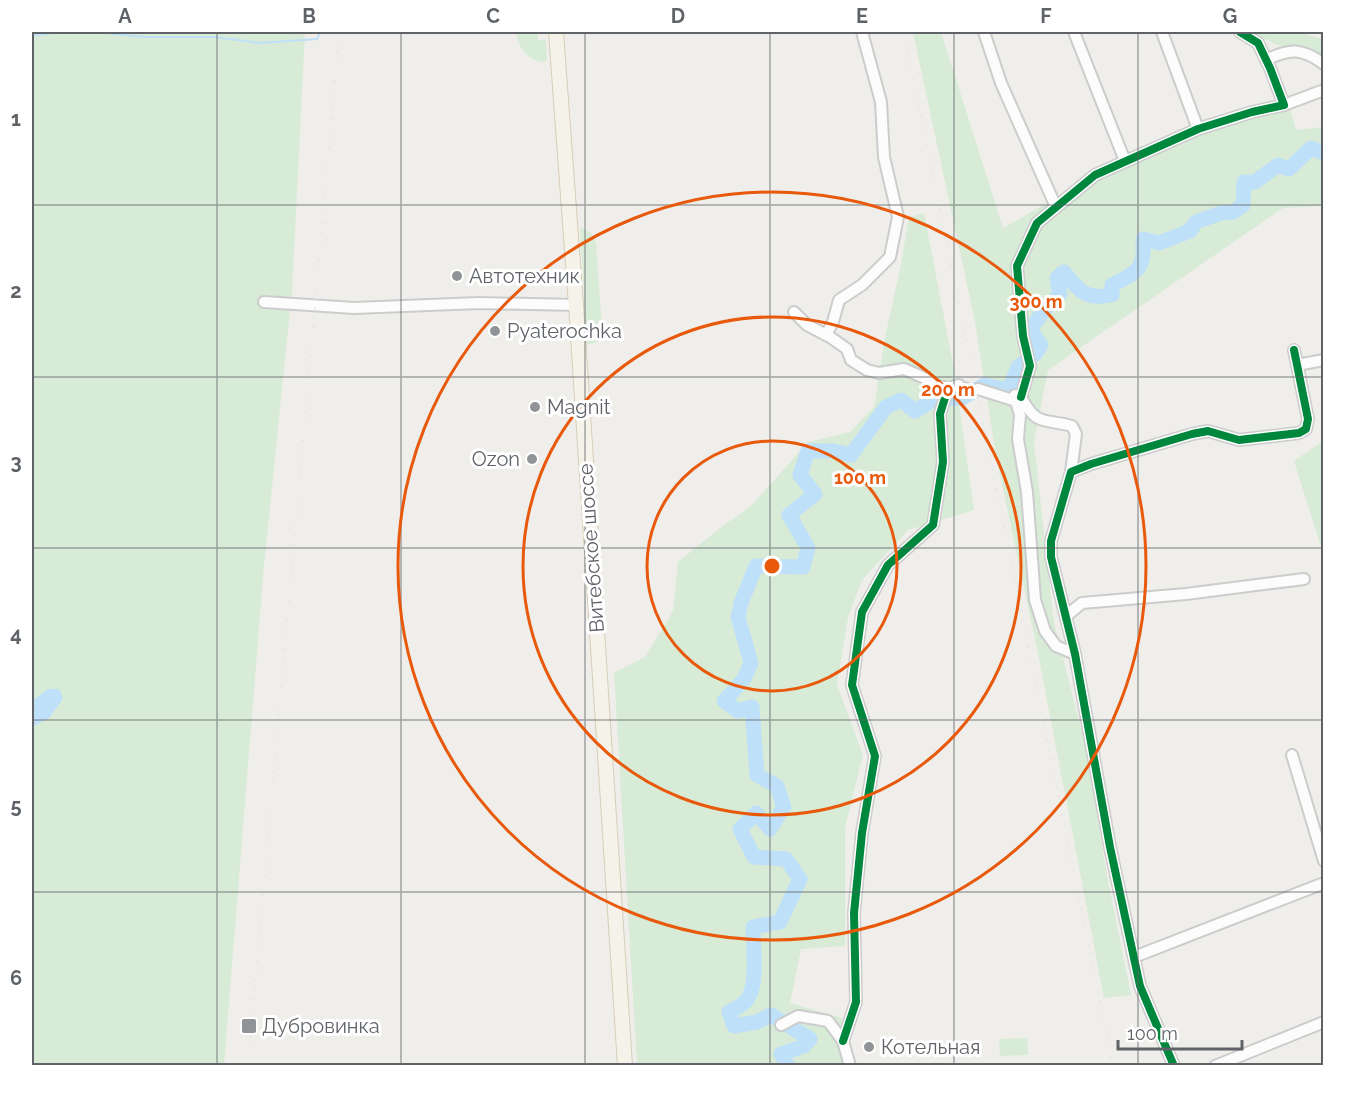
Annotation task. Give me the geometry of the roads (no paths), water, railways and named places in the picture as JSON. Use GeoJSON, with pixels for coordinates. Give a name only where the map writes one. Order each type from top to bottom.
{"type":"FeatureCollection","features":[{"type":"Feature","properties":{"kind":"main road","name":"Витебское шоссе"},"geometry":{"type":"LineString","coordinates":[[556,32],[625,1065]]}},
{"type":"Feature","properties":{"kind":"street"},"geometry":{"type":"LineString","coordinates":[[826,335],[834,322],[839,300],[862,285],[890,257],[897,217],[884,157],[881,102],[862,32]]}},
{"type":"Feature","properties":{"kind":"street"},"geometry":{"type":"LineString","coordinates":[[984,32],[1001,83],[1056,207]]}},
{"type":"Feature","properties":{"kind":"street"},"geometry":{"type":"LineString","coordinates":[[1074,32],[1125,161]]}},
{"type":"Feature","properties":{"kind":"street"},"geometry":{"type":"LineString","coordinates":[[1162,32],[1198,129]]}},
{"type":"Feature","properties":{"kind":"street"},"geometry":{"type":"LineString","coordinates":[[1240,32],[1258,44],[1284,105]]}},
{"type":"Feature","properties":{"kind":"street"},"geometry":{"type":"LineString","coordinates":[[1266,60],[1280,53],[1305,52],[1323,64]]}},
{"type":"Feature","properties":{"kind":"street"},"geometry":{"type":"LineString","coordinates":[[1021,397],[1030,366],[1023,336],[1017,266],[1036,223],[1095,175],[1125,161],[1198,129],[1252,112],[1284,105],[1323,90]]}},
{"type":"Feature","properties":{"kind":"street"},"geometry":{"type":"LineString","coordinates":[[264,302],[354,308],[479,303],[576,305]]}},
{"type":"Feature","properties":{"kind":"street"},"geometry":{"type":"LineString","coordinates":[[795,312],[807,325],[847,349],[851,360],[867,370],[879,373],[904,369],[927,379],[934,385],[948,388],[959,385]]}},
{"type":"Feature","properties":{"kind":"street"},"geometry":{"type":"LineString","coordinates":[[1071,472],[1091,464],[1208,431],[1239,440],[1299,434],[1306,429],[1308,418],[1294,350]]}},
{"type":"Feature","properties":{"kind":"street"},"geometry":{"type":"LineString","coordinates":[[1297,365],[1323,360]]}},
{"type":"Feature","properties":{"kind":"street"},"geometry":{"type":"LineString","coordinates":[[843,1041],[856,1002],[854,913],[862,833],[875,756],[852,685],[862,612],[888,565],[933,525],[943,462],[940,414],[948,388]]}},
{"type":"Feature","properties":{"kind":"street"},"geometry":{"type":"LineString","coordinates":[[978,389],[993,396],[1012,394],[1021,397],[1030,413],[1052,423],[1072,426],[1076,434],[1071,472],[1051,541],[1051,557],[1075,654],[1110,847],[1140,986],[1174,1065]]}},
{"type":"Feature","properties":{"kind":"street"},"geometry":{"type":"LineString","coordinates":[[1001,396],[1016,401],[1020,415],[1018,439],[1027,492],[1035,600],[1045,631],[1056,646],[1075,654]]}},
{"type":"Feature","properties":{"kind":"street"},"geometry":{"type":"LineString","coordinates":[[1066,616],[1082,603],[1186,594],[1304,579]]}},
{"type":"Feature","properties":{"kind":"street"},"geometry":{"type":"LineString","coordinates":[[1292,755],[1323,861]]}},
{"type":"Feature","properties":{"kind":"street"},"geometry":{"type":"LineString","coordinates":[[1134,957],[1323,883]]}},
{"type":"Feature","properties":{"kind":"street"},"geometry":{"type":"LineString","coordinates":[[781,1024],[798,1016],[828,1021],[843,1041],[850,1065]]}},
{"type":"Feature","properties":{"kind":"street"},"geometry":{"type":"LineString","coordinates":[[1215,1065],[1323,1022]]}},
{"type":"Feature","properties":{"kind":"water"},"geometry":{"type":"Polygon","coordinates":[[[48,689],[59,689],[63,699],[49,718],[32,727],[32,701],[48,689]]]}},
{"type":"Feature","properties":{"kind":"waterway"},"geometry":{"type":"LineString","coordinates":[[32,36],[61,32]]}},
{"type":"Feature","properties":{"kind":"waterway"},"geometry":{"type":"LineString","coordinates":[[94,32],[145,37],[215,37],[260,43],[317,39],[320,32]]}},
{"type":"Feature","properties":{"kind":"waterway"},"geometry":{"type":"LineString","coordinates":[[788,1066],[781,1054],[804,1046],[810,1039],[771,1015],[757,1022],[734,1026],[729,1012],[745,1002],[752,987],[754,978],[753,927],[780,922],[800,879],[786,859],[754,857],[740,829],[756,813],[770,829],[784,807],[777,786],[757,775],[752,707],[738,711],[724,701],[744,679],[751,663],[738,617],[741,603],[756,566],[803,567],[808,548],[789,515],[815,494],[800,475],[808,451],[833,451],[851,455],[886,407],[901,400],[915,411],[933,400],[962,398],[984,385],[1009,390],[1018,367],[1035,354],[1041,345],[1030,330],[1045,309],[1060,294],[1057,278],[1064,272],[1084,293],[1096,296],[1112,295],[1112,285],[1134,273],[1141,263],[1143,239],[1159,243],[1190,231],[1196,222],[1221,213],[1233,212],[1243,205],[1244,182],[1255,182],[1278,165],[1289,169],[1311,148],[1324,153]]}},
{"type":"Feature","properties":{"kind":"tunnel"},"geometry":{"type":"LineString","coordinates":[[959,385],[978,389]]}},
{"type":"Feature","properties":{"kind":"railway"},"geometry":{"type":"LineString","coordinates":[[248,1066],[339,32]]}},
{"type":"Feature","properties":{"kind":"railway"},"geometry":{"type":"LineString","coordinates":[[904,32],[1113,1066]]}},
{"type":"Feature","properties":{"kind":"place","name":"Автотехник"},"geometry":{"type":"Point","coordinates":[457,276]}},
{"type":"Feature","properties":{"kind":"place","name":"Pyaterochka"},"geometry":{"type":"Point","coordinates":[495,331]}},
{"type":"Feature","properties":{"kind":"place","name":"Magnit"},"geometry":{"type":"Point","coordinates":[535,407]}},
{"type":"Feature","properties":{"kind":"place","name":"Ozon"},"geometry":{"type":"Point","coordinates":[532,459]}},
{"type":"Feature","properties":{"kind":"place","name":"Дубровинка"},"geometry":{"type":"Point","coordinates":[249,1026]}},
{"type":"Feature","properties":{"kind":"place","name":"Котельная"},"geometry":{"type":"Point","coordinates":[869,1047]}}]}
